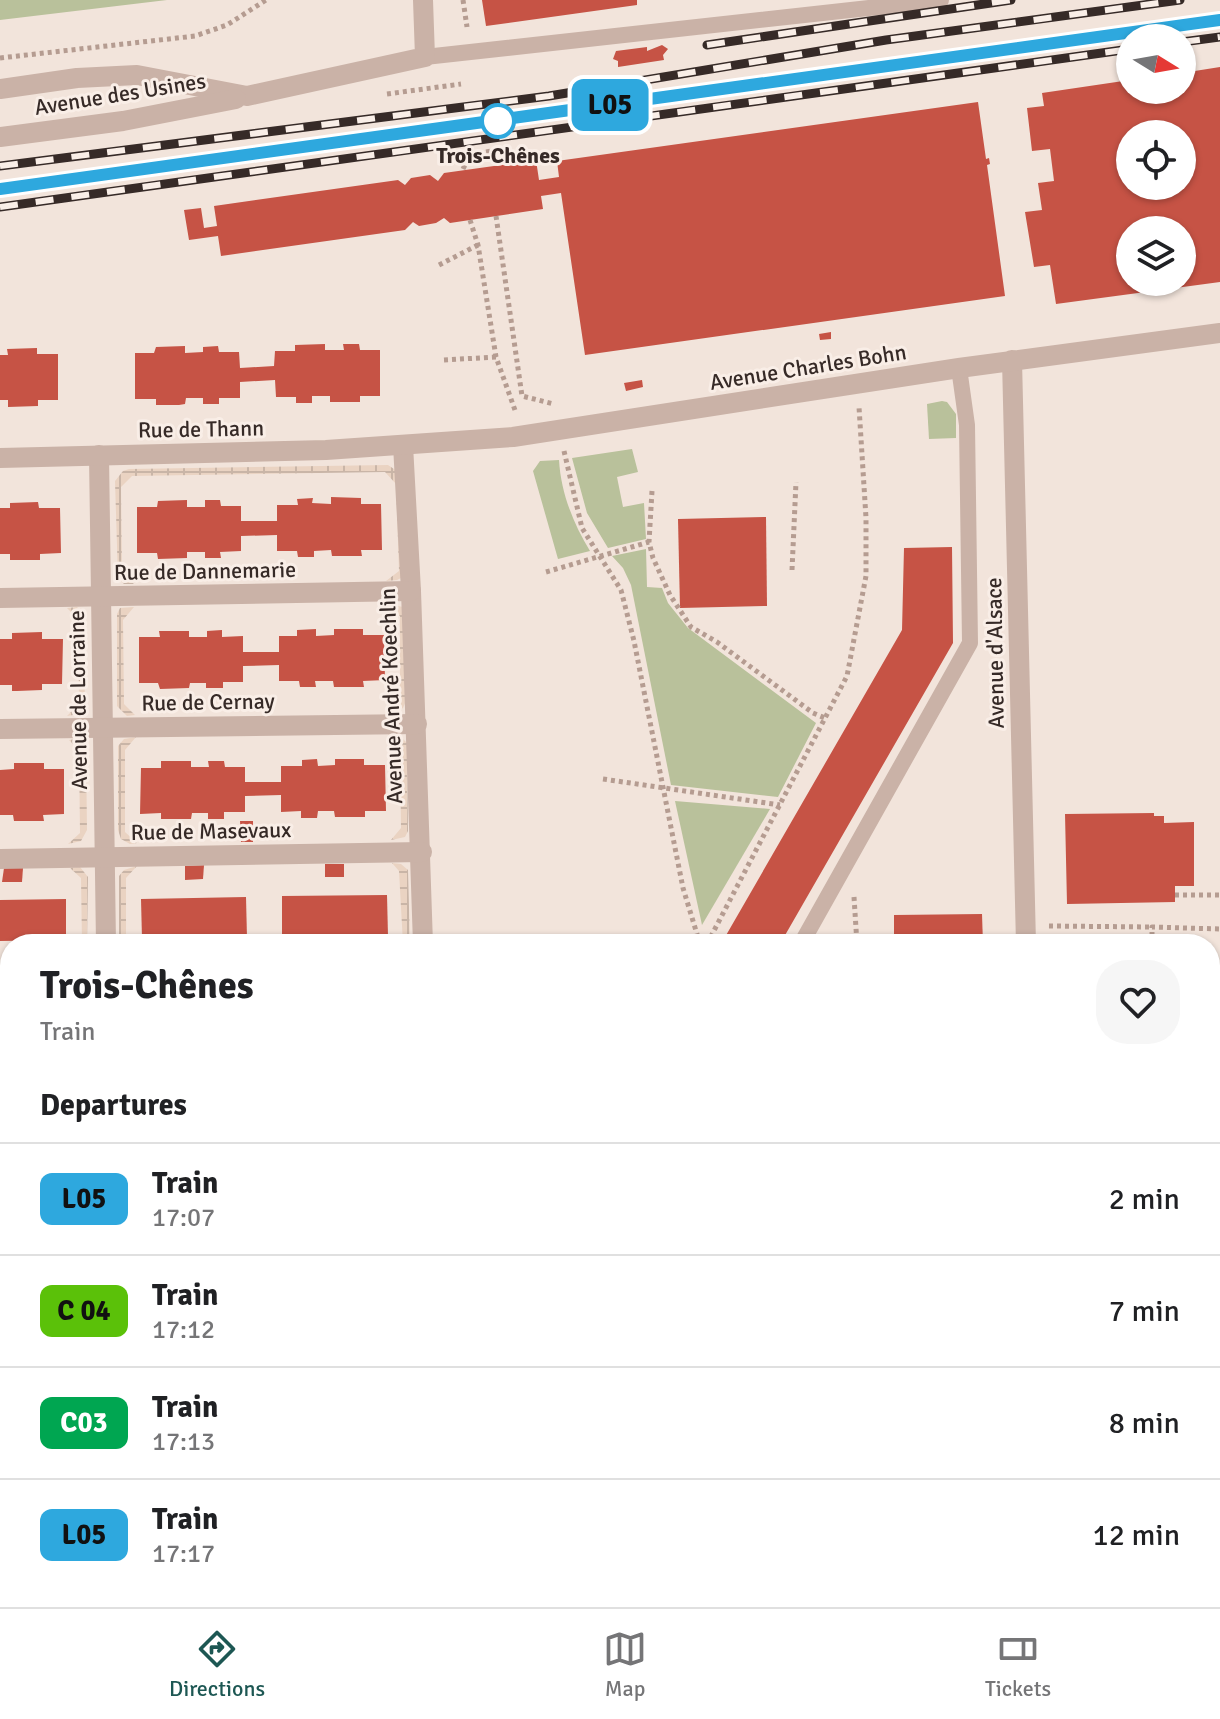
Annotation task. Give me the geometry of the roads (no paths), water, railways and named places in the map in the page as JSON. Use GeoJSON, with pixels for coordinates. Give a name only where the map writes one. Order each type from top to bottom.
{"type":"FeatureCollection","features":[{"type":"Feature","properties":{"kind":"street"},"geometry":{"type":"LineString","coordinates":[[423,0],[425,57]]}},
{"type":"Feature","properties":{"kind":"street","name":"Avenue des Usines"},"geometry":{"type":"LineString","coordinates":[[0,137],[123,121],[425,57]]}},
{"type":"Feature","properties":{"kind":"street"},"geometry":{"type":"LineString","coordinates":[[0,89],[77,78],[137,75],[247,96]]}},
{"type":"Feature","properties":{"kind":"street","name":"Avenue Charles Bohn"},"geometry":{"type":"LineString","coordinates":[[403,445],[524,436],[1012,360],[1220,333]]}},
{"type":"Feature","properties":{"kind":"street","name":"Avenue d'Alsace"},"geometry":{"type":"LineString","coordinates":[[1012,360],[1026,934]]}},
{"type":"Feature","properties":{"kind":"street","name":"Rue de Thann"},"geometry":{"type":"LineString","coordinates":[[0,458],[326,450],[403,445]]}},
{"type":"Feature","properties":{"kind":"street","name":"Avenue André Koechlin"},"geometry":{"type":"LineString","coordinates":[[403,445],[417,724],[423,934]]}},
{"type":"Feature","properties":{"kind":"street","name":"Avenue de Lorraine"},"geometry":{"type":"LineString","coordinates":[[99,455],[106,934]]}},
{"type":"Feature","properties":{"kind":"street","name":"Rue de Dannemarie"},"geometry":{"type":"LineString","coordinates":[[0,598],[411,591]]}},
{"type":"Feature","properties":{"kind":"street","name":"Rue de Cernay"},"geometry":{"type":"LineString","coordinates":[[0,729],[417,724]]}},
{"type":"Feature","properties":{"kind":"street","name":"Rue de Masevaux"},"geometry":{"type":"LineString","coordinates":[[0,859],[422,852]]}},
{"type":"Feature","properties":{"kind":"lane"},"geometry":{"type":"LineString","coordinates":[[425,57],[941,0]]}},
{"type":"Feature","properties":{"kind":"lane"},"geometry":{"type":"LineString","coordinates":[[807,934],[970,643],[967,425],[959,368]]}},
{"type":"Feature","properties":{"kind":"railway"},"geometry":{"type":"LineString","coordinates":[[707,45],[1011,0]]}},
{"type":"Feature","properties":{"kind":"railway"},"geometry":{"type":"LineString","coordinates":[[0,166],[549,96],[886,40],[1180,0]]}},
{"type":"Feature","properties":{"kind":"railway"},"geometry":{"type":"LineString","coordinates":[[0,189],[1220,20]]}},
{"type":"Feature","properties":{"kind":"railway"},"geometry":{"type":"LineString","coordinates":[[1196,40],[1220,37]]}},
{"type":"Feature","properties":{"kind":"railway"},"geometry":{"type":"LineString","coordinates":[[0,207],[1116,51]]}},
{"type":"Feature","properties":{"kind":"train","name":"L05"},"geometry":{"type":"LineString","coordinates":[[0,189],[1220,20]]}},
{"type":"Feature","properties":{"kind":"place","name":"Trois-Chênes"},"geometry":{"type":"Point","coordinates":[498,121]}}]}
